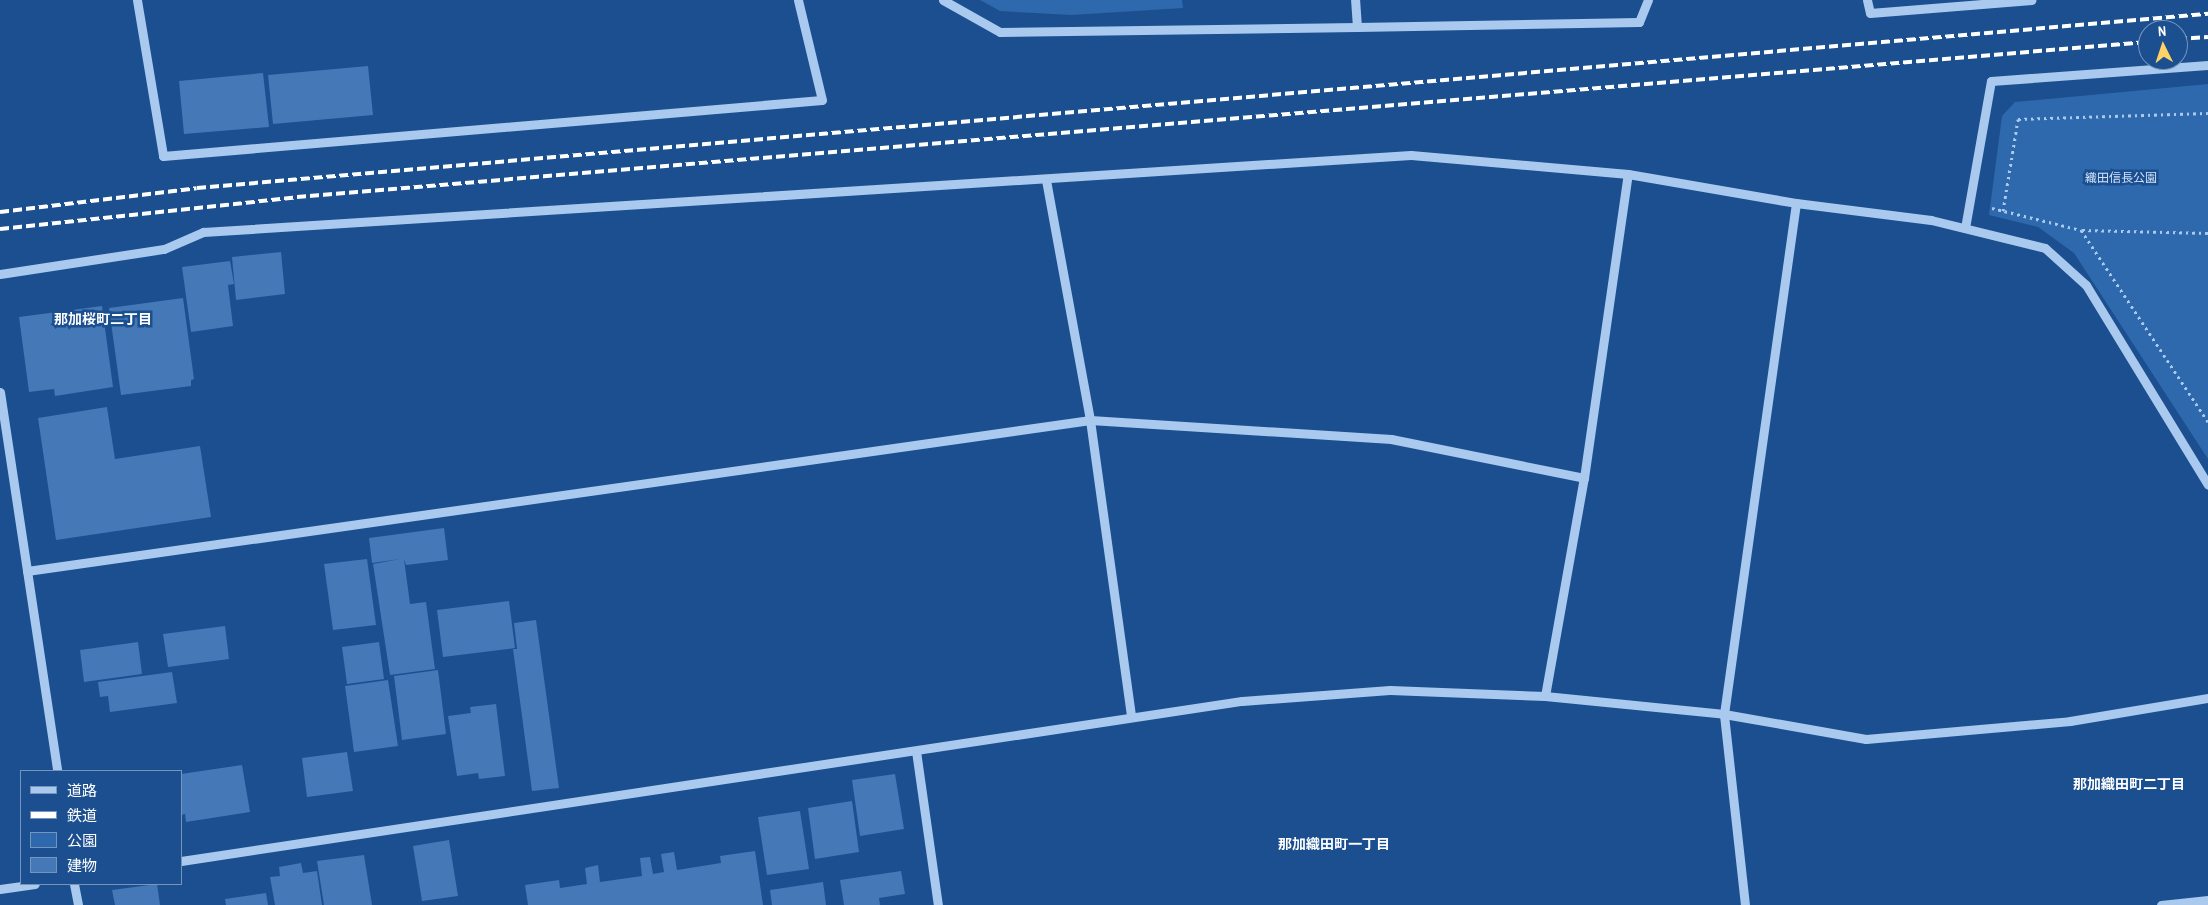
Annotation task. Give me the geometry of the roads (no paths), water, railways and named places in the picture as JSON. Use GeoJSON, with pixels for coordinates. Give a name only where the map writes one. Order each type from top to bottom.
{"type":"FeatureCollection","features":[{"type":"Feature","properties":{"kind":"street"},"geometry":{"type":"LineString","coordinates":[[138,0],[163,156],[822,100],[798,0]]}},
{"type":"Feature","properties":{"kind":"street"},"geometry":{"type":"LineString","coordinates":[[943,0],[1000,32],[1639,22],[1648,0]]}},
{"type":"Feature","properties":{"kind":"street"},"geometry":{"type":"LineString","coordinates":[[1355,0],[1357,27]]}},
{"type":"Feature","properties":{"kind":"street"},"geometry":{"type":"LineString","coordinates":[[1867,0],[1870,13],[2031,0]]}},
{"type":"Feature","properties":{"kind":"street"},"geometry":{"type":"LineString","coordinates":[[1965,228],[1991,81],[2208,65]]}},
{"type":"Feature","properties":{"kind":"street"},"geometry":{"type":"LineString","coordinates":[[0,274],[164,249],[202,232],[1046,180],[1411,155],[1628,174],[1796,203],[1930,220],[2045,248],[2086,285],[2208,485]]}},
{"type":"Feature","properties":{"kind":"street"},"geometry":{"type":"LineString","coordinates":[[1545,696],[1584,478],[1628,174]]}},
{"type":"Feature","properties":{"kind":"street"},"geometry":{"type":"LineString","coordinates":[[1046,180],[1090,420],[1131,716]]}},
{"type":"Feature","properties":{"kind":"street"},"geometry":{"type":"LineString","coordinates":[[1745,905],[1724,714],[1796,203]]}},
{"type":"Feature","properties":{"kind":"street"},"geometry":{"type":"LineString","coordinates":[[0,392],[57,770]]}},
{"type":"Feature","properties":{"kind":"street"},"geometry":{"type":"LineString","coordinates":[[27,571],[1090,420],[1390,438],[1584,478]]}},
{"type":"Feature","properties":{"kind":"street"},"geometry":{"type":"LineString","coordinates":[[182,861],[916,751],[1242,700],[1390,690],[1545,696],[1724,714],[1866,739],[2070,721],[2208,698]]}},
{"type":"Feature","properties":{"kind":"street"},"geometry":{"type":"LineString","coordinates":[[916,751],[938,905]]}},
{"type":"Feature","properties":{"kind":"street"},"geometry":{"type":"LineString","coordinates":[[0,889],[28,885]]}},
{"type":"Feature","properties":{"kind":"street"},"geometry":{"type":"LineString","coordinates":[[74,885],[78,905]]}},
{"type":"Feature","properties":{"kind":"street"},"geometry":{"type":"LineString","coordinates":[[2161,905],[2208,900]]}},
{"type":"Feature","properties":{"kind":"railway"},"geometry":{"type":"LineString","coordinates":[[0,212],[197,188],[2208,14]]}},
{"type":"Feature","properties":{"kind":"railway"},"geometry":{"type":"LineString","coordinates":[[2188,38],[2208,37]]}},
{"type":"Feature","properties":{"kind":"railway"},"geometry":{"type":"LineString","coordinates":[[0,229],[297,197],[2138,43]]}},
{"type":"Feature","properties":{"kind":"district","name":"那加桜町二丁目"},"geometry":{"type":"Point","coordinates":[103,319]}},
{"type":"Feature","properties":{"kind":"district","name":"那加織田町二丁目"},"geometry":{"type":"Point","coordinates":[2129,784]}},
{"type":"Feature","properties":{"kind":"district","name":"那加織田町一丁目"},"geometry":{"type":"Point","coordinates":[1334,844]}},
{"type":"Feature","properties":{"kind":"park label","name":"織田信長公園"},"geometry":{"type":"Point","coordinates":[2121,179]}}]}
